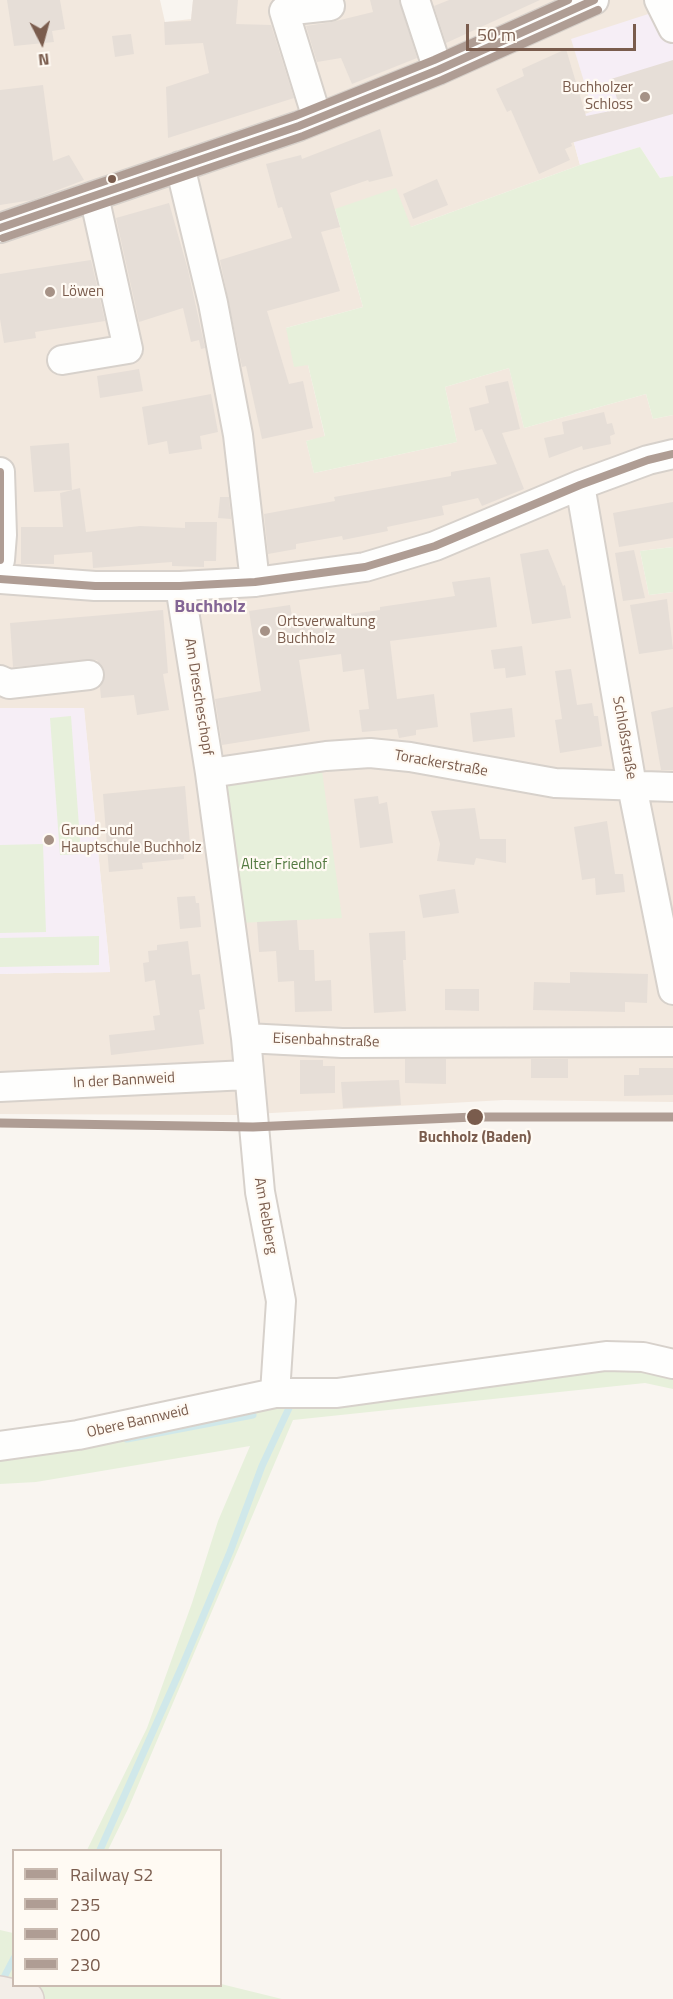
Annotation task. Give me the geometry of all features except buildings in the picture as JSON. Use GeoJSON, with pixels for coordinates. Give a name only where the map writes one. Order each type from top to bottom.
{"type":"FeatureCollection","features":[{"type":"Feature","properties":{"kind":"main road"},"geometry":{"type":"LineString","coordinates":[[0,1993],[27,1999]]}},
{"type":"Feature","properties":{"kind":"street"},"geometry":{"type":"LineString","coordinates":[[415,0],[438,70]]}},
{"type":"Feature","properties":{"kind":"street"},"geometry":{"type":"LineString","coordinates":[[0,228],[317,118],[438,70],[594,0]]}},
{"type":"Feature","properties":{"kind":"street"},"geometry":{"type":"LineString","coordinates":[[659,0],[673,28]]}},
{"type":"Feature","properties":{"kind":"street"},"geometry":{"type":"LineString","coordinates":[[317,118],[281,6],[330,6]]}},
{"type":"Feature","properties":{"kind":"street"},"geometry":{"type":"LineString","coordinates":[[180,166],[213,303],[238,435],[255,582]]}},
{"type":"Feature","properties":{"kind":"street"},"geometry":{"type":"LineString","coordinates":[[62,360],[128,350],[94,196]]}},
{"type":"Feature","properties":{"kind":"street"},"geometry":{"type":"LineString","coordinates":[[0,579],[95,586],[180,586],[255,582],[365,567],[435,546],[580,485],[648,460],[673,454]]}},
{"type":"Feature","properties":{"kind":"street"},"geometry":{"type":"LineString","coordinates":[[0,472],[0,560]]}},
{"type":"Feature","properties":{"kind":"street","name":"Schloßstraße"},"geometry":{"type":"LineString","coordinates":[[580,485],[632,786],[673,990]]}},
{"type":"Feature","properties":{"kind":"street","name":"Am Drescheschopf"},"geometry":{"type":"LineString","coordinates":[[180,586],[210,773]]}},
{"type":"Feature","properties":{"kind":"street"},"geometry":{"type":"LineString","coordinates":[[0,681],[9,684],[89,675]]}},
{"type":"Feature","properties":{"kind":"street","name":"Torackerstraße"},"geometry":{"type":"LineString","coordinates":[[210,773],[326,756],[370,753],[410,757],[555,783],[673,787]]}},
{"type":"Feature","properties":{"kind":"street"},"geometry":{"type":"LineString","coordinates":[[210,773],[246,1038]]}},
{"type":"Feature","properties":{"kind":"street","name":"Eisenbahnstraße"},"geometry":{"type":"LineString","coordinates":[[246,1038],[342,1043],[673,1042]]}},
{"type":"Feature","properties":{"kind":"street","name":"Am Rebberg"},"geometry":{"type":"LineString","coordinates":[[246,1038],[247,1075],[260,1192],[281,1301],[275,1393]]}},
{"type":"Feature","properties":{"kind":"street","name":"In der Bannweid"},"geometry":{"type":"LineString","coordinates":[[0,1087],[247,1075]]}},
{"type":"Feature","properties":{"kind":"street","name":"Obere Bannweid"},"geometry":{"type":"LineString","coordinates":[[0,1446],[78,1435],[275,1393],[337,1393],[606,1356],[643,1357],[673,1364]]}},
{"type":"Feature","properties":{"kind":"shaded area"},"geometry":{"type":"Polygon","coordinates":[[[0,0],[160,0],[165,22],[191,19],[193,0],[673,0],[593,111],[568,121],[580,165],[411,227],[335,209],[363,307],[286,328],[308,365],[325,437],[306,441],[314,473],[457,442],[445,387],[509,368],[524,428],[646,394],[653,419],[673,415],[673,547],[640,551],[649,595],[673,592],[673,1102],[504,1100],[236,1115],[0,1114],[0,974],[110,972],[84,709],[0,708],[0,0]]]}},
{"type":"Feature","properties":{"kind":"shaded area"},"geometry":{"type":"Polygon","coordinates":[[[673,6],[673,176],[661,179],[640,147],[580,165],[568,121],[593,111],[571,39],[673,6]]]}},
{"type":"Feature","properties":{"kind":"shaded area","name":"Grund- und Hauptschule Buchholz"},"geometry":{"type":"Polygon","coordinates":[[[0,708],[84,708],[110,972],[0,974],[0,708]]]}},
{"type":"Feature","properties":{"kind":"green space"},"geometry":{"type":"Polygon","coordinates":[[[640,147],[660,178],[673,176],[673,415],[653,419],[646,394],[524,428],[509,368],[445,387],[457,442],[314,473],[306,441],[325,436],[308,365],[294,367],[286,328],[363,307],[335,209],[396,188],[411,227],[580,165],[640,147]]]}},
{"type":"Feature","properties":{"kind":"green space"},"geometry":{"type":"Polygon","coordinates":[[[673,547],[673,592],[649,595],[640,551],[673,547]]]}},
{"type":"Feature","properties":{"kind":"green space"},"geometry":{"type":"Polygon","coordinates":[[[71,716],[81,854],[60,855],[50,718],[71,716]]]}},
{"type":"Feature","properties":{"kind":"green space","name":"Alter Friedhof"},"geometry":{"type":"Polygon","coordinates":[[[322,771],[342,918],[240,923],[223,785],[322,771]]]}},
{"type":"Feature","properties":{"kind":"green space"},"geometry":{"type":"Polygon","coordinates":[[[43,844],[46,932],[0,933],[0,845],[43,844]]]}},
{"type":"Feature","properties":{"kind":"green space"},"geometry":{"type":"Polygon","coordinates":[[[99,936],[99,965],[0,967],[0,938],[99,936]]]}},
{"type":"Feature","properties":{"kind":"green space"},"geometry":{"type":"Polygon","coordinates":[[[673,1364],[673,1389],[645,1383],[293,1420],[128,1809],[108,1849],[87,1849],[147,1728],[192,1603],[218,1521],[250,1446],[36,1482],[0,1484],[0,1446],[190,1410],[673,1364]]]}},
{"type":"Feature","properties":{"kind":"green space"},"geometry":{"type":"Polygon","coordinates":[[[0,1930],[12,1933],[12,1987],[222,1987],[222,1984],[282,1999],[0,1999],[0,1930]]]}},
{"type":"Feature","properties":{"kind":"waterway"},"geometry":{"type":"LineString","coordinates":[[100,1849],[183,1664],[230,1552],[262,1466],[289,1408]]}},
{"type":"Feature","properties":{"kind":"waterway"},"geometry":{"type":"LineString","coordinates":[[127,1439],[253,1415]]}},
{"type":"Feature","properties":{"kind":"waterway"},"geometry":{"type":"LineString","coordinates":[[1,1983],[12,1962]]}},
{"type":"Feature","properties":{"kind":"rail line","name":"S2"},"geometry":{"type":"LineString","coordinates":[[0,1123],[253,1127],[474,1117],[673,1117]]}},
{"type":"Feature","properties":{"kind":"transit line","name":"230"},"geometry":{"type":"LineString","coordinates":[[0,217],[295,116],[434,60],[568,0]]}},
{"type":"Feature","properties":{"kind":"transit line","name":"235"},"geometry":{"type":"LineString","coordinates":[[0,228],[299,126],[438,70],[594,0]]}},
{"type":"Feature","properties":{"kind":"transit line","name":"200"},"geometry":{"type":"LineString","coordinates":[[3,238],[303,136],[442,80],[598,10]]}},
{"type":"Feature","properties":{"kind":"transit line","name":"235"},"geometry":{"type":"LineString","coordinates":[[0,579],[95,586],[180,586],[255,582],[365,567],[435,546],[580,485],[648,460],[673,454]]}},
{"type":"Feature","properties":{"kind":"transit line","name":"235"},"geometry":{"type":"LineString","coordinates":[[0,472],[0,560]]}},
{"type":"Feature","properties":{"kind":"place","name":"Buchholzer Schloss"},"geometry":{"type":"Point","coordinates":[645,97]}},
{"type":"Feature","properties":{"kind":"place","name":"Löwen"},"geometry":{"type":"Point","coordinates":[50,292]}},
{"type":"Feature","properties":{"kind":"place","name":"Ortsverwaltung Buchholz"},"geometry":{"type":"Point","coordinates":[265,631]}},
{"type":"Feature","properties":{"kind":"place","name":"Grund- und Hauptschule Buchholz"},"geometry":{"type":"Point","coordinates":[49,840]}},
{"type":"Feature","properties":{"kind":"place","name":"Buchholz (Baden)"},"geometry":{"type":"Point","coordinates":[475,1117]}},
{"type":"Feature","properties":{"kind":"district","name":"Buchholz"},"geometry":{"type":"Point","coordinates":[210,608]}}]}
